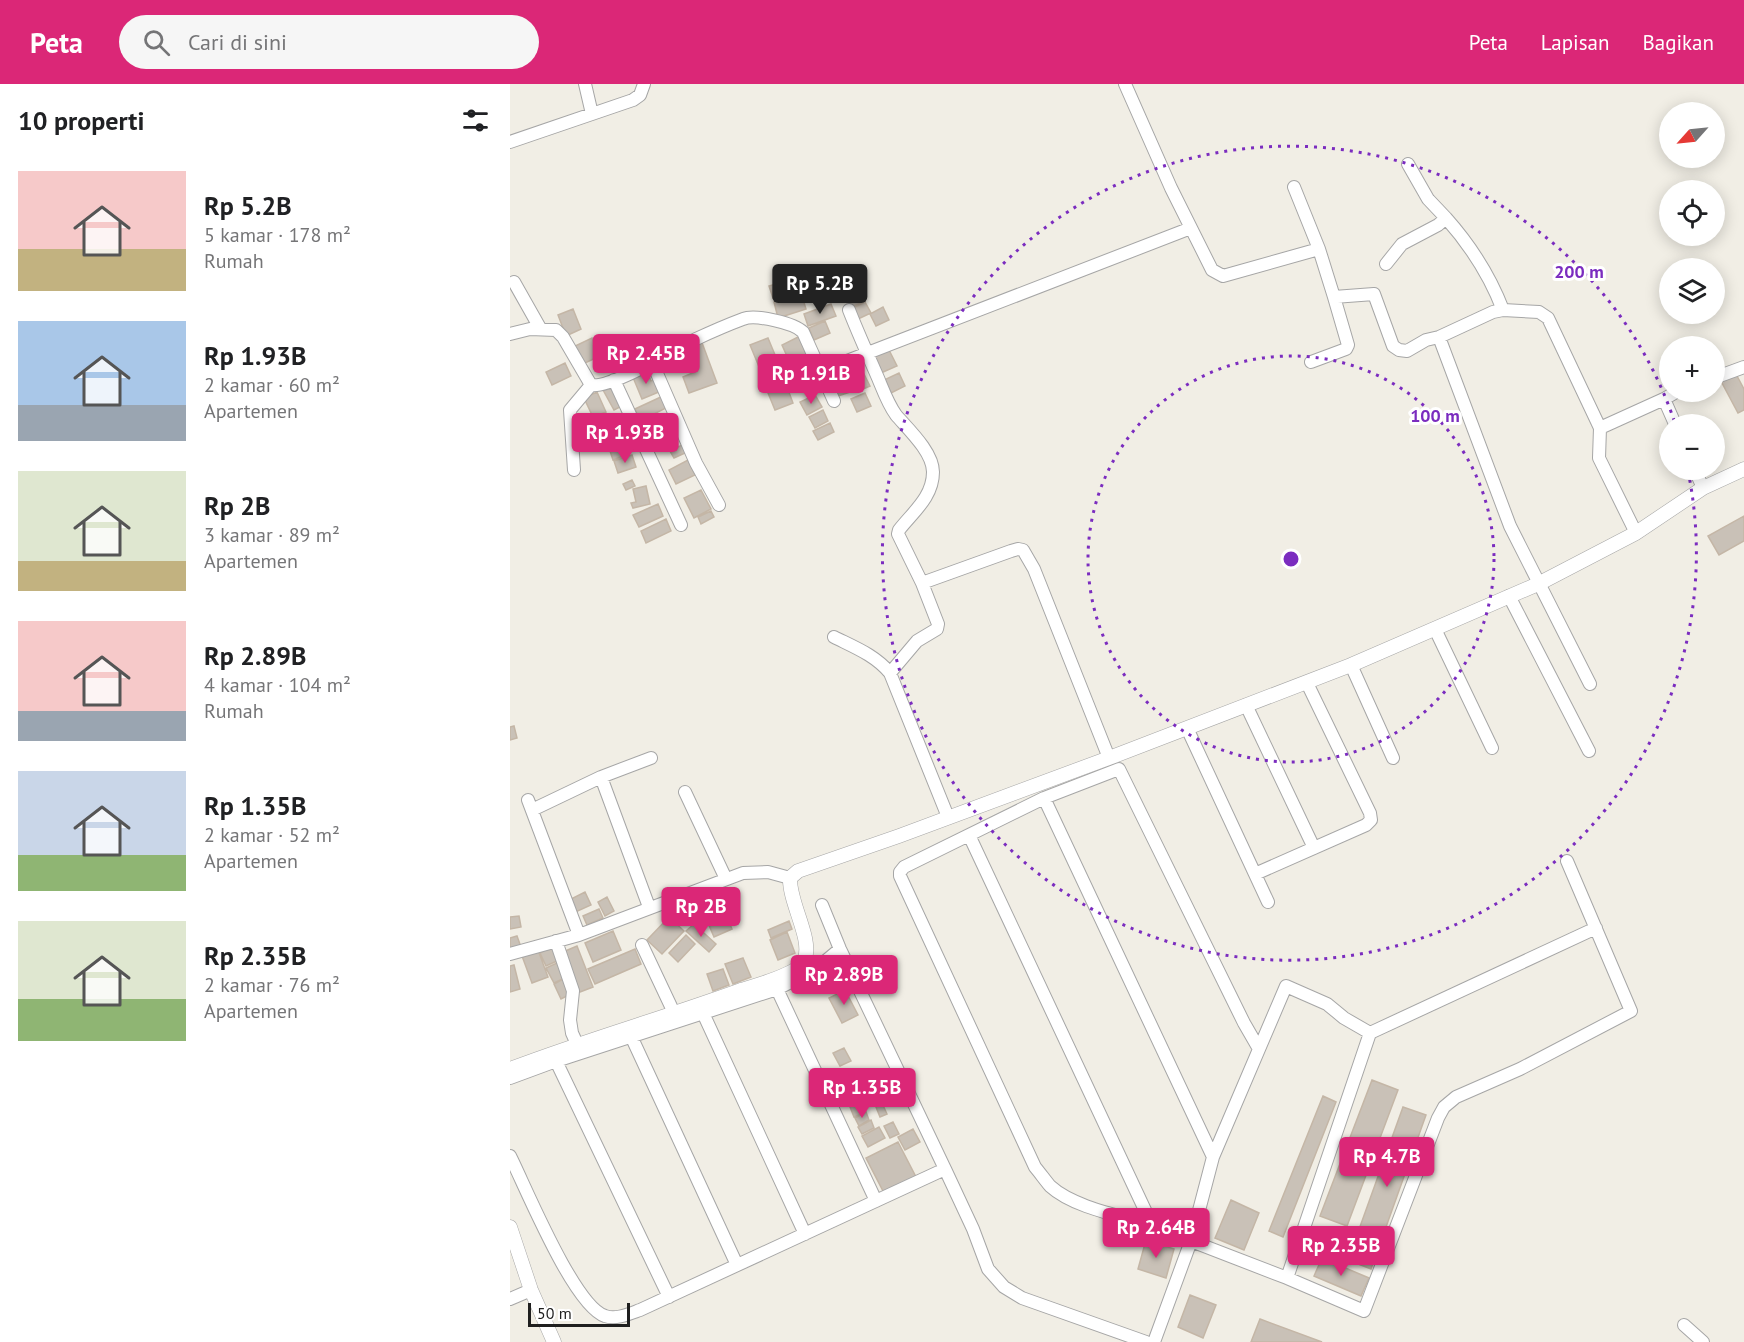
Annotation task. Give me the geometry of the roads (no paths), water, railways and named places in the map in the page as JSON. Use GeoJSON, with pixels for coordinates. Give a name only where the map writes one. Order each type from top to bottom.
{"type":"FeatureCollection","features":[{"type":"Feature","properties":{"kind":"street"},"geometry":{"type":"LineString","coordinates":[[585,84],[592,114]]}},
{"type":"Feature","properties":{"kind":"street"},"geometry":{"type":"LineString","coordinates":[[510,142],[633,100],[640,95],[644,84]]}},
{"type":"Feature","properties":{"kind":"street"},"geometry":{"type":"LineString","coordinates":[[1125,84],[1212,270],[1223,276],[1319,249]]}},
{"type":"Feature","properties":{"kind":"street"},"geometry":{"type":"LineString","coordinates":[[1408,164],[1428,198],[1476,256],[1492,283],[1503,310]]}},
{"type":"Feature","properties":{"kind":"street"},"geometry":{"type":"LineString","coordinates":[[1294,187],[1319,249],[1348,345],[1346,350],[1311,362]]}},
{"type":"Feature","properties":{"kind":"street"},"geometry":{"type":"LineString","coordinates":[[1386,264],[1402,244],[1446,218]]}},
{"type":"Feature","properties":{"kind":"street"},"geometry":{"type":"LineString","coordinates":[[821,371],[1191,228]]}},
{"type":"Feature","properties":{"kind":"street"},"geometry":{"type":"LineString","coordinates":[[514,282],[540,328]]}},
{"type":"Feature","properties":{"kind":"street"},"geometry":{"type":"LineString","coordinates":[[1335,297],[1374,294],[1393,346],[1407,351],[1426,340],[1439,337],[1493,312],[1503,310],[1539,312],[1548,318],[1600,428],[1599,458],[1636,533]]}},
{"type":"Feature","properties":{"kind":"street"},"geometry":{"type":"LineString","coordinates":[[849,310],[896,414],[915,435],[932,467],[933,475],[921,506],[898,534],[922,584],[938,624],[937,629],[917,641],[890,673]]}},
{"type":"Feature","properties":{"kind":"street"},"geometry":{"type":"LineString","coordinates":[[573,470],[570,410],[591,385],[603,385],[697,339],[751,316],[768,318],[775,322],[798,327],[803,332],[834,401]]}},
{"type":"Feature","properties":{"kind":"street"},"geometry":{"type":"LineString","coordinates":[[510,334],[540,328],[556,330],[591,385]]}},
{"type":"Feature","properties":{"kind":"street"},"geometry":{"type":"LineString","coordinates":[[1439,337],[1510,526],[1590,684]]}},
{"type":"Feature","properties":{"kind":"street"},"geometry":{"type":"LineString","coordinates":[[652,362],[696,463],[719,505]]}},
{"type":"Feature","properties":{"kind":"street"},"geometry":{"type":"LineString","coordinates":[[1725,374],[1744,367]]}},
{"type":"Feature","properties":{"kind":"street"},"geometry":{"type":"LineString","coordinates":[[614,380],[681,525]]}},
{"type":"Feature","properties":{"kind":"street"},"geometry":{"type":"LineString","coordinates":[[1600,428],[1659,401]]}},
{"type":"Feature","properties":{"kind":"street"},"geometry":{"type":"LineString","coordinates":[[510,1069],[577,1044],[675,1015],[781,976],[800,966],[806,955],[806,949],[789,890],[790,878],[798,871],[1109,758],[1351,665],[1538,584],[1636,533],[1703,488],[1744,469]]}},
{"type":"Feature","properties":{"kind":"street"},"geometry":{"type":"LineString","coordinates":[[1699,480],[1703,488]]}},
{"type":"Feature","properties":{"kind":"street"},"geometry":{"type":"LineString","coordinates":[[922,584],[1011,551],[1023,550],[1034,569],[1109,758]]}},
{"type":"Feature","properties":{"kind":"street"},"geometry":{"type":"LineString","coordinates":[[1509,596],[1589,751]]}},
{"type":"Feature","properties":{"kind":"street"},"geometry":{"type":"LineString","coordinates":[[1435,629],[1492,748]]}},
{"type":"Feature","properties":{"kind":"street"},"geometry":{"type":"LineString","coordinates":[[834,637],[882,663],[890,673],[948,817]]}},
{"type":"Feature","properties":{"kind":"street"},"geometry":{"type":"LineString","coordinates":[[1351,665],[1394,758]]}},
{"type":"Feature","properties":{"kind":"street"},"geometry":{"type":"LineString","coordinates":[[1255,874],[1366,825],[1371,820],[1370,813],[1307,683]]}},
{"type":"Feature","properties":{"kind":"street"},"geometry":{"type":"LineString","coordinates":[[1246,705],[1314,848]]}},
{"type":"Feature","properties":{"kind":"street"},"geometry":{"type":"LineString","coordinates":[[1187,728],[1268,902]]}},
{"type":"Feature","properties":{"kind":"street"},"geometry":{"type":"LineString","coordinates":[[579,935],[530,805],[651,758]]}},
{"type":"Feature","properties":{"kind":"street"},"geometry":{"type":"LineString","coordinates":[[1259,1049],[1119,769],[1044,798],[904,867],[900,872],[1035,1167],[1050,1186],[1064,1196],[1084,1204],[1152,1225],[1364,1311],[1437,1118],[1444,1107],[1456,1097],[1520,1069],[1630,1011],[1567,861]]}},
{"type":"Feature","properties":{"kind":"street"},"geometry":{"type":"LineString","coordinates":[[601,777],[649,907]]}},
{"type":"Feature","properties":{"kind":"street"},"geometry":{"type":"LineString","coordinates":[[685,792],[726,879]]}},
{"type":"Feature","properties":{"kind":"street"},"geometry":{"type":"LineString","coordinates":[[1044,798],[1213,1157]]}},
{"type":"Feature","properties":{"kind":"street"},"geometry":{"type":"LineString","coordinates":[[969,835],[1152,1225]]}},
{"type":"Feature","properties":{"kind":"street"},"geometry":{"type":"LineString","coordinates":[[510,954],[579,935],[726,879],[756,871],[790,878]]}},
{"type":"Feature","properties":{"kind":"street"},"geometry":{"type":"LineString","coordinates":[[822,905],[840,950],[973,1229],[988,1269],[1004,1287],[1022,1298],[1146,1342]]}},
{"type":"Feature","properties":{"kind":"street"},"geometry":{"type":"LineString","coordinates":[[1287,1278],[1370,1033],[1596,928]]}},
{"type":"Feature","properties":{"kind":"street"},"geometry":{"type":"LineString","coordinates":[[556,941],[573,991],[570,1020],[577,1044]]}},
{"type":"Feature","properties":{"kind":"street"},"geometry":{"type":"LineString","coordinates":[[642,945],[675,1015]]}},
{"type":"Feature","properties":{"kind":"street"},"geometry":{"type":"LineString","coordinates":[[510,1078],[777,989],[816,969],[840,950]]}},
{"type":"Feature","properties":{"kind":"street"},"geometry":{"type":"LineString","coordinates":[[1154,1342],[1191,1240],[1213,1157],[1286,986],[1327,1004],[1344,1018],[1370,1033]]}},
{"type":"Feature","properties":{"kind":"street"},"geometry":{"type":"LineString","coordinates":[[777,989],[876,1201]]}},
{"type":"Feature","properties":{"kind":"street"},"geometry":{"type":"LineString","coordinates":[[703,1013],[805,1234]]}},
{"type":"Feature","properties":{"kind":"street"},"geometry":{"type":"LineString","coordinates":[[631,1036],[737,1265]]}},
{"type":"Feature","properties":{"kind":"street"},"geometry":{"type":"LineString","coordinates":[[556,1061],[669,1297]]}},
{"type":"Feature","properties":{"kind":"street"},"geometry":{"type":"LineString","coordinates":[[510,1156],[580,1294],[602,1316],[612,1318],[628,1315],[669,1297],[945,1169]]}},
{"type":"Feature","properties":{"kind":"street"},"geometry":{"type":"LineString","coordinates":[[510,1227],[531,1290],[554,1342]]}},
{"type":"Feature","properties":{"kind":"street"},"geometry":{"type":"LineString","coordinates":[[510,1299],[531,1290]]}},
{"type":"Feature","properties":{"kind":"street"},"geometry":{"type":"LineString","coordinates":[[1684,1325],[1703,1342]]}}]}
